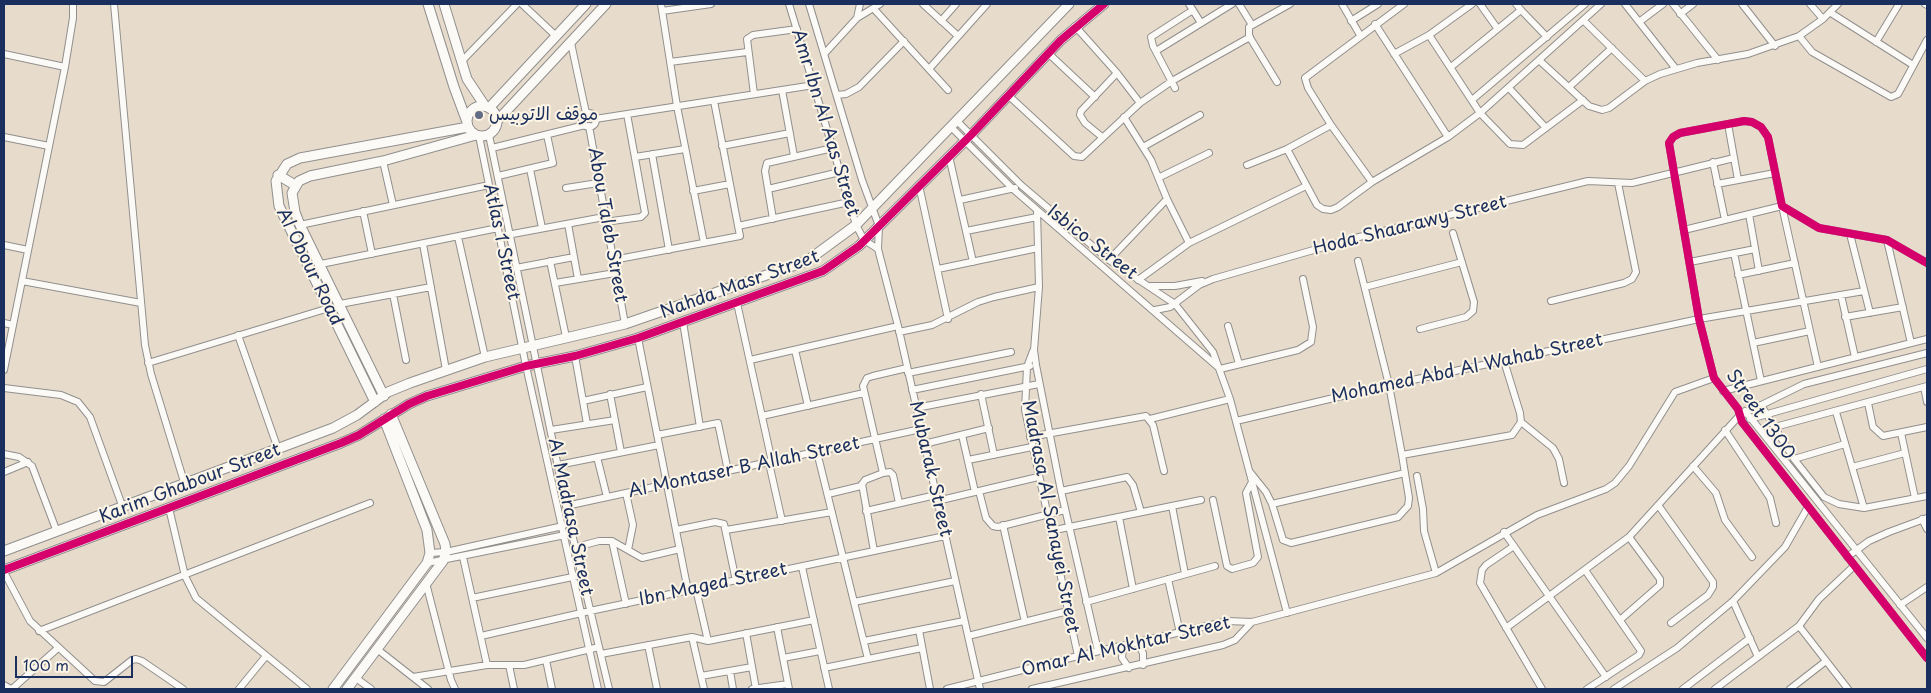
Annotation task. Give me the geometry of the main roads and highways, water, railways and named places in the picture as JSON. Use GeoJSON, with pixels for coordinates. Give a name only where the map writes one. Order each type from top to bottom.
{"type":"FeatureCollection","features":[{"type":"Feature","properties":{"kind":"place","name":"موقف الاتوبيس"},"geometry":{"type":"Point","coordinates":[479,115]}}]}
